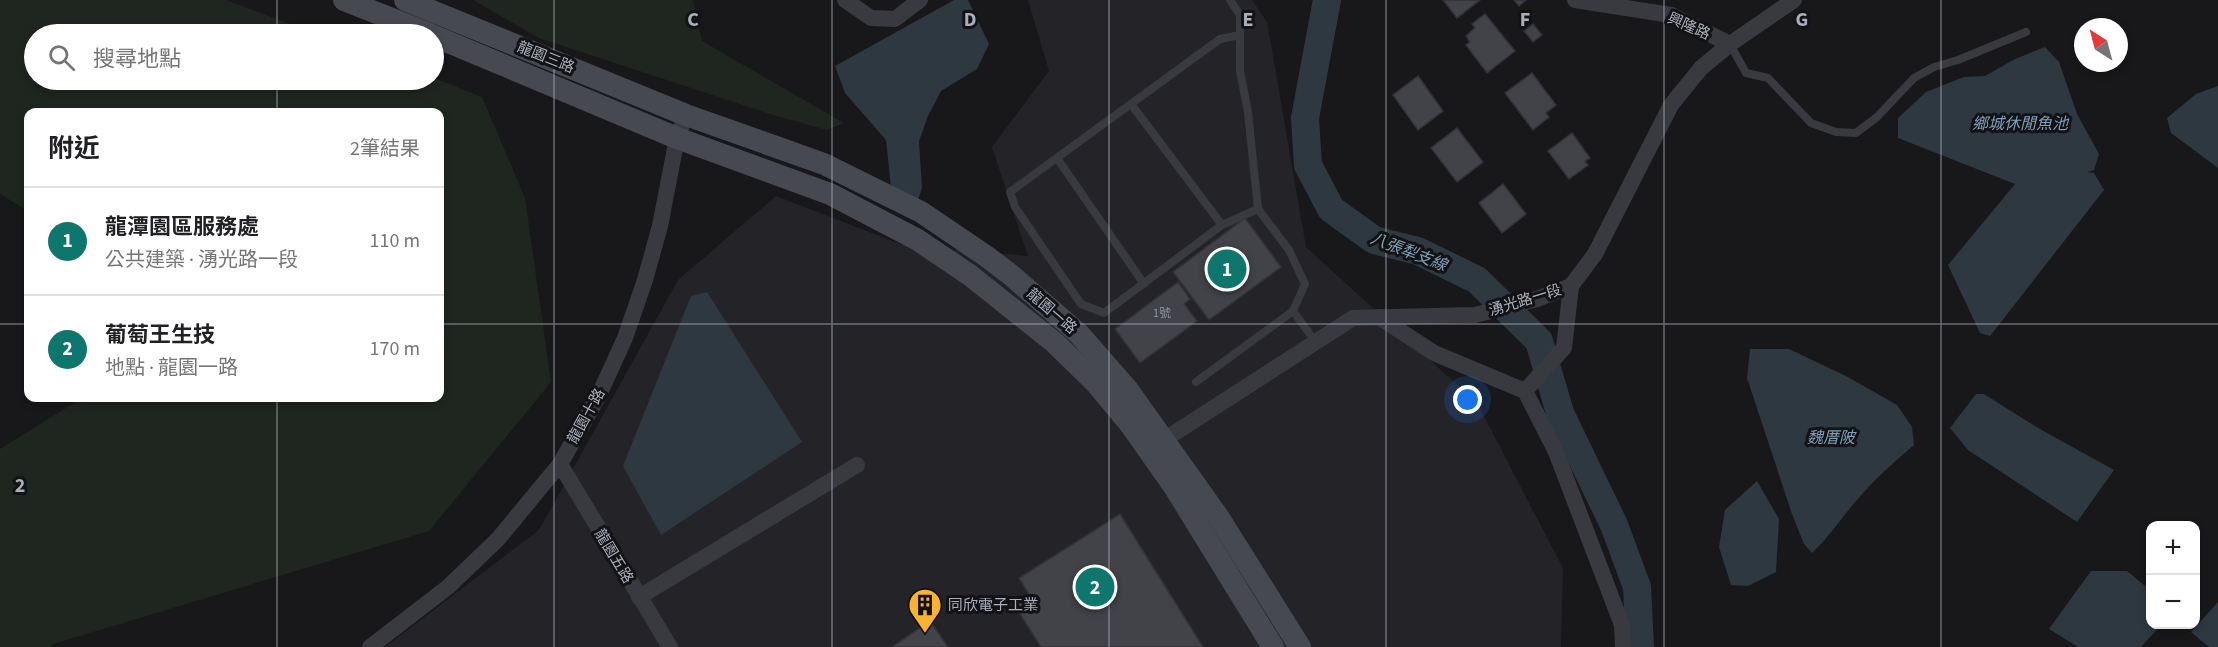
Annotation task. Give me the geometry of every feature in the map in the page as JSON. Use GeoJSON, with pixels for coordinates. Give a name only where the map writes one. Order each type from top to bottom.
{"type":"FeatureCollection","features":[{"type":"Feature","properties":{"kind":"street","name":"龍園三路"},"geometry":{"type":"LineString","coordinates":[[344,0],[404,24]]}},
{"type":"Feature","properties":{"kind":"street","name":"龍園三路"},"geometry":{"type":"LineString","coordinates":[[405,0],[686,115]]}},
{"type":"Feature","properties":{"kind":"street"},"geometry":{"type":"LineString","coordinates":[[845,0],[871,18],[895,19],[920,0]]}},
{"type":"Feature","properties":{"kind":"street","name":"興隆路"},"geometry":{"type":"LineString","coordinates":[[1575,0],[1671,15],[1730,44]]}},
{"type":"Feature","properties":{"kind":"street","name":"湧光路一段"},"geometry":{"type":"LineString","coordinates":[[1156,445],[1353,318],[1474,315],[1537,299],[1571,286],[1595,254],[1671,105],[1701,68],[1730,44],[1794,0]]}},
{"type":"Feature","properties":{"kind":"street","name":"龍園三路"},"geometry":{"type":"LineString","coordinates":[[444,40],[677,138]]}},
{"type":"Feature","properties":{"kind":"street","name":"龍園十路"},"geometry":{"type":"LineString","coordinates":[[370,647],[448,587],[498,539],[560,464],[598,397],[628,328],[645,280],[660,226],[677,138],[686,115]]}},
{"type":"Feature","properties":{"kind":"street","name":"龍園一路"},"geometry":{"type":"LineString","coordinates":[[686,115],[824,164],[921,212],[1011,275],[1079,334],[1128,390],[1175,488],[1273,647]]}},
{"type":"Feature","properties":{"kind":"street","name":"龍園一路"},"geometry":{"type":"LineString","coordinates":[[677,138],[830,194],[918,240],[971,276],[1055,343],[1095,382],[1130,424],[1156,445],[1219,518],[1300,647]]}},
{"type":"Feature","properties":{"kind":"street"},"geometry":{"type":"LineString","coordinates":[[1525,391],[1564,348],[1571,286]]}},
{"type":"Feature","properties":{"kind":"street"},"geometry":{"type":"LineString","coordinates":[[1379,317],[1434,353],[1525,391],[1556,452],[1622,625],[1623,647]]}},
{"type":"Feature","properties":{"kind":"street","name":"龍園五路"},"geometry":{"type":"LineString","coordinates":[[560,464],[670,647]]}},
{"type":"Feature","properties":{"kind":"street"},"geometry":{"type":"LineString","coordinates":[[639,597],[857,465]]}},
{"type":"Feature","properties":{"kind":"lane"},"geometry":{"type":"LineString","coordinates":[[1196,382],[1293,311],[1305,284],[1289,250],[1258,209],[1248,112],[1239,71],[1240,15],[1230,0]]}},
{"type":"Feature","properties":{"kind":"lane"},"geometry":{"type":"LineString","coordinates":[[1730,44],[1746,73],[1768,78],[1811,123],[1836,132],[1856,133],[1877,117],[1914,78],[1934,67],[1958,60],[2026,32]]}},
{"type":"Feature","properties":{"kind":"lane"},"geometry":{"type":"LineString","coordinates":[[1240,35],[1220,39],[1010,192],[1015,207],[1081,304],[1104,313],[1222,225],[1258,209]]}},
{"type":"Feature","properties":{"kind":"lane"},"geometry":{"type":"LineString","coordinates":[[1131,105],[1222,225]]}},
{"type":"Feature","properties":{"kind":"lane"},"geometry":{"type":"LineString","coordinates":[[1058,158],[1144,284]]}},
{"type":"Feature","properties":{"kind":"lane"},"geometry":{"type":"LineString","coordinates":[[1293,311],[1315,341]]}},
{"type":"Feature","properties":{"kind":"shaded area"},"geometry":{"type":"Polygon","coordinates":[[[0,0],[226,0],[290,24],[24,24],[24,90],[444,90],[444,82],[482,97],[525,198],[551,382],[429,531],[53,644],[50,647],[0,647],[0,449],[76,402],[444,402],[444,108],[24,108],[24,209],[0,194],[0,0]]]}},
{"type":"Feature","properties":{"kind":"shaded area"},"geometry":{"type":"Polygon","coordinates":[[[473,0],[693,0],[702,41],[844,123],[827,130],[770,114],[539,38],[473,0]]]}},
{"type":"Feature","properties":{"kind":"shaded area"},"geometry":{"type":"Polygon","coordinates":[[[1028,0],[1252,0],[1267,22],[1306,247],[1477,403],[1563,568],[1561,647],[385,647],[539,530],[678,280],[776,196],[903,245],[1028,256],[992,147],[1049,71],[1028,0]]]}},
{"type":"Feature","properties":{"kind":"water"},"geometry":{"type":"Polygon","coordinates":[[[954,0],[968,0],[989,44],[977,69],[941,91],[928,116],[919,141],[922,188],[918,200],[891,187],[886,140],[845,93],[835,66],[954,0]]]}},
{"type":"Feature","properties":{"kind":"water","name":"鄉城休閒魚池"},"geometry":{"type":"Polygon","coordinates":[[[2045,47],[2059,62],[2077,114],[2099,154],[2094,170],[2087,172],[2094,173],[2104,190],[1990,336],[1980,333],[1948,265],[2015,184],[1898,138],[1898,118],[1926,92],[1964,77],[1985,76],[2015,59],[2045,47]]]}},
{"type":"Feature","properties":{"kind":"water"},"geometry":{"type":"Polygon","coordinates":[[[2218,86],[2218,168],[2171,133],[2167,118],[2196,94],[2218,86]]]}},
{"type":"Feature","properties":{"kind":"water"},"geometry":{"type":"Polygon","coordinates":[[[707,292],[802,442],[661,535],[623,466],[691,296],[707,292]]]}},
{"type":"Feature","properties":{"kind":"water","name":"魏厝陂"},"geometry":{"type":"Polygon","coordinates":[[[1750,349],[1789,349],[1848,377],[1897,405],[1912,427],[1914,445],[1866,490],[1812,553],[1804,544],[1792,514],[1747,378],[1750,349]]]}},
{"type":"Feature","properties":{"kind":"water"},"geometry":{"type":"Polygon","coordinates":[[[1976,394],[1984,394],[2038,428],[2114,470],[2077,522],[1968,450],[1950,428],[1976,394]]]}},
{"type":"Feature","properties":{"kind":"water"},"geometry":{"type":"Polygon","coordinates":[[[1757,481],[1779,519],[1776,572],[1748,586],[1731,585],[1719,547],[1725,510],[1757,481]]]}},
{"type":"Feature","properties":{"kind":"water"},"geometry":{"type":"Polygon","coordinates":[[[2091,571],[2127,571],[2146,587],[2146,629],[2157,629],[2141,647],[2078,647],[2049,629],[2091,571]]]}},
{"type":"Feature","properties":{"kind":"water"},"geometry":{"type":"Polygon","coordinates":[[[2218,602],[2218,647],[2209,647],[2191,632],[2194,629],[2200,629],[2200,622],[2218,602]]]}},
{"type":"Feature","properties":{"kind":"building"},"geometry":{"type":"Polygon","coordinates":[[[1443,0],[1480,0],[1457,18],[1443,0]]]}},
{"type":"Feature","properties":{"kind":"building"},"geometry":{"type":"Polygon","coordinates":[[[1514,0],[1526,0],[1519,6],[1514,0]]]}},
{"type":"Feature","properties":{"kind":"building"},"geometry":{"type":"Polygon","coordinates":[[[1485,14],[1515,51],[1487,73],[1466,45],[1470,42],[1466,36],[1475,28],[1472,24],[1485,14]]]}},
{"type":"Feature","properties":{"kind":"building"},"geometry":{"type":"Polygon","coordinates":[[[1533,24],[1542,35],[1533,42],[1524,31],[1533,24]]]}},
{"type":"Feature","properties":{"kind":"building"},"geometry":{"type":"Polygon","coordinates":[[[1532,73],[1556,105],[1546,113],[1549,117],[1533,130],[1505,93],[1532,73]]]}},
{"type":"Feature","properties":{"kind":"building"},"geometry":{"type":"Polygon","coordinates":[[[1418,76],[1443,111],[1418,130],[1393,95],[1418,76]]]}},
{"type":"Feature","properties":{"kind":"building"},"geometry":{"type":"Polygon","coordinates":[[[1457,128],[1483,162],[1457,182],[1431,148],[1457,128]]]}},
{"type":"Feature","properties":{"kind":"building"},"geometry":{"type":"Polygon","coordinates":[[[1572,133],[1590,158],[1585,161],[1588,165],[1569,179],[1548,151],[1572,133]]]}},
{"type":"Feature","properties":{"kind":"building"},"geometry":{"type":"Polygon","coordinates":[[[1503,184],[1526,214],[1502,233],[1479,203],[1503,184]]]}},
{"type":"Feature","properties":{"kind":"building"},"geometry":{"type":"Polygon","coordinates":[[[1245,218],[1281,267],[1209,320],[1173,272],[1245,218]]]}},
{"type":"Feature","properties":{"kind":"building"},"geometry":{"type":"Polygon","coordinates":[[[1178,282],[1190,299],[1184,304],[1197,321],[1140,363],[1115,329],[1178,282]]]}},
{"type":"Feature","properties":{"kind":"building"},"geometry":{"type":"Polygon","coordinates":[[[1120,514],[1203,647],[1041,647],[1015,606],[1030,596],[1019,578],[1120,514]]]}},
{"type":"Feature","properties":{"kind":"building","name":"同欣電子工業"},"geometry":{"type":"Polygon","coordinates":[[[930,621],[948,647],[892,647],[930,621]]]}},
{"type":"Feature","properties":{"kind":"waterway","name":"八張犁支線"},"geometry":{"type":"LineString","coordinates":[[1327,0],[1305,118],[1308,165],[1331,209],[1374,240],[1418,251],[1477,280],[1539,341],[1560,413],[1614,525],[1637,587],[1640,647]]}},
{"type":"Feature","properties":{"kind":"place","name":"龍潭園區服務處"},"geometry":{"type":"Point","coordinates":[1227,269]}},
{"type":"Feature","properties":{"kind":"place","name":"葡萄王生技"},"geometry":{"type":"Point","coordinates":[1095,587]}},
{"type":"Feature","properties":{"kind":"place","name":"同欣電子工業"},"geometry":{"type":"Point","coordinates":[925,634]}}]}
